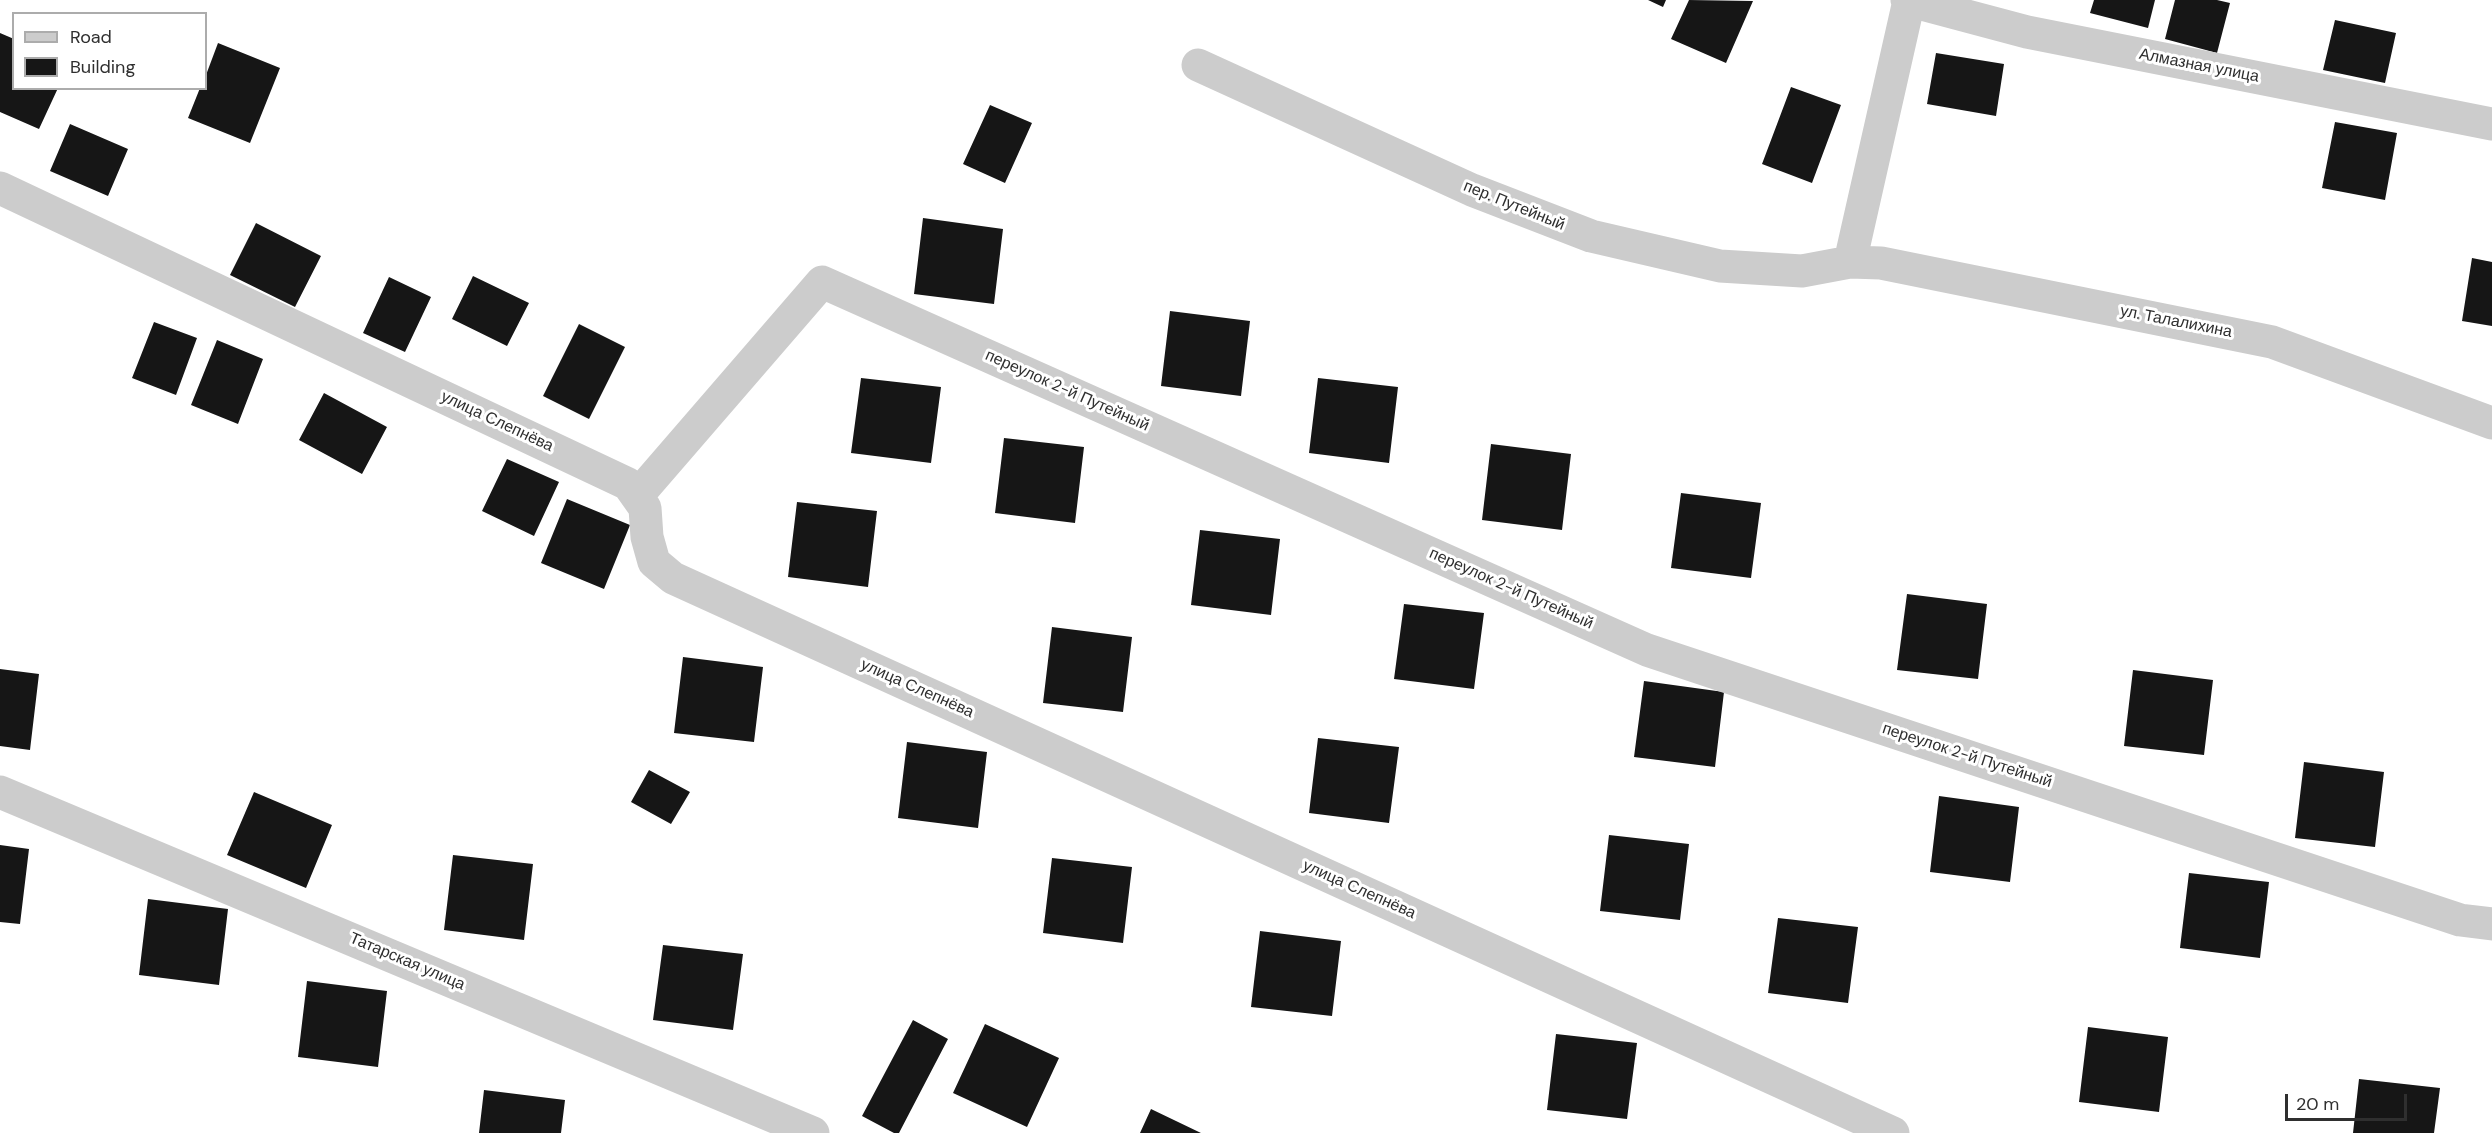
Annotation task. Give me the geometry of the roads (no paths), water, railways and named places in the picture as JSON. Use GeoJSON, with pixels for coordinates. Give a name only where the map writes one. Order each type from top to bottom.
{"type":"FeatureCollection","features":[{"type":"Feature","properties":{"kind":"street","name":"Алмазная улица"},"geometry":{"type":"LineString","coordinates":[[1908,0],[2027,32],[2492,124]]}},
{"type":"Feature","properties":{"kind":"street"},"geometry":{"type":"LineString","coordinates":[[1850,262],[1908,0]]}},
{"type":"Feature","properties":{"kind":"street","name":"пер. Путейный"},"geometry":{"type":"LineString","coordinates":[[1198,65],[1472,190],[1591,236],[1720,266],[1802,271],[1850,262]]}},
{"type":"Feature","properties":{"kind":"street","name":"улица Слепнёва"},"geometry":{"type":"LineString","coordinates":[[0,188],[628,484],[645,508],[647,537],[654,562],[673,578],[1893,1133]]}},
{"type":"Feature","properties":{"kind":"street","name":"ул. Талалихина"},"geometry":{"type":"LineString","coordinates":[[1850,262],[1881,263],[2272,342],[2492,423]]}},
{"type":"Feature","properties":{"kind":"street","name":"переулок 2-й Путейный"},"geometry":{"type":"LineString","coordinates":[[637,496],[822,282],[1647,650],[2460,920],[2492,924]]}},
{"type":"Feature","properties":{"kind":"street","name":"Татарская улица"},"geometry":{"type":"LineString","coordinates":[[0,792],[813,1133]]}}]}
